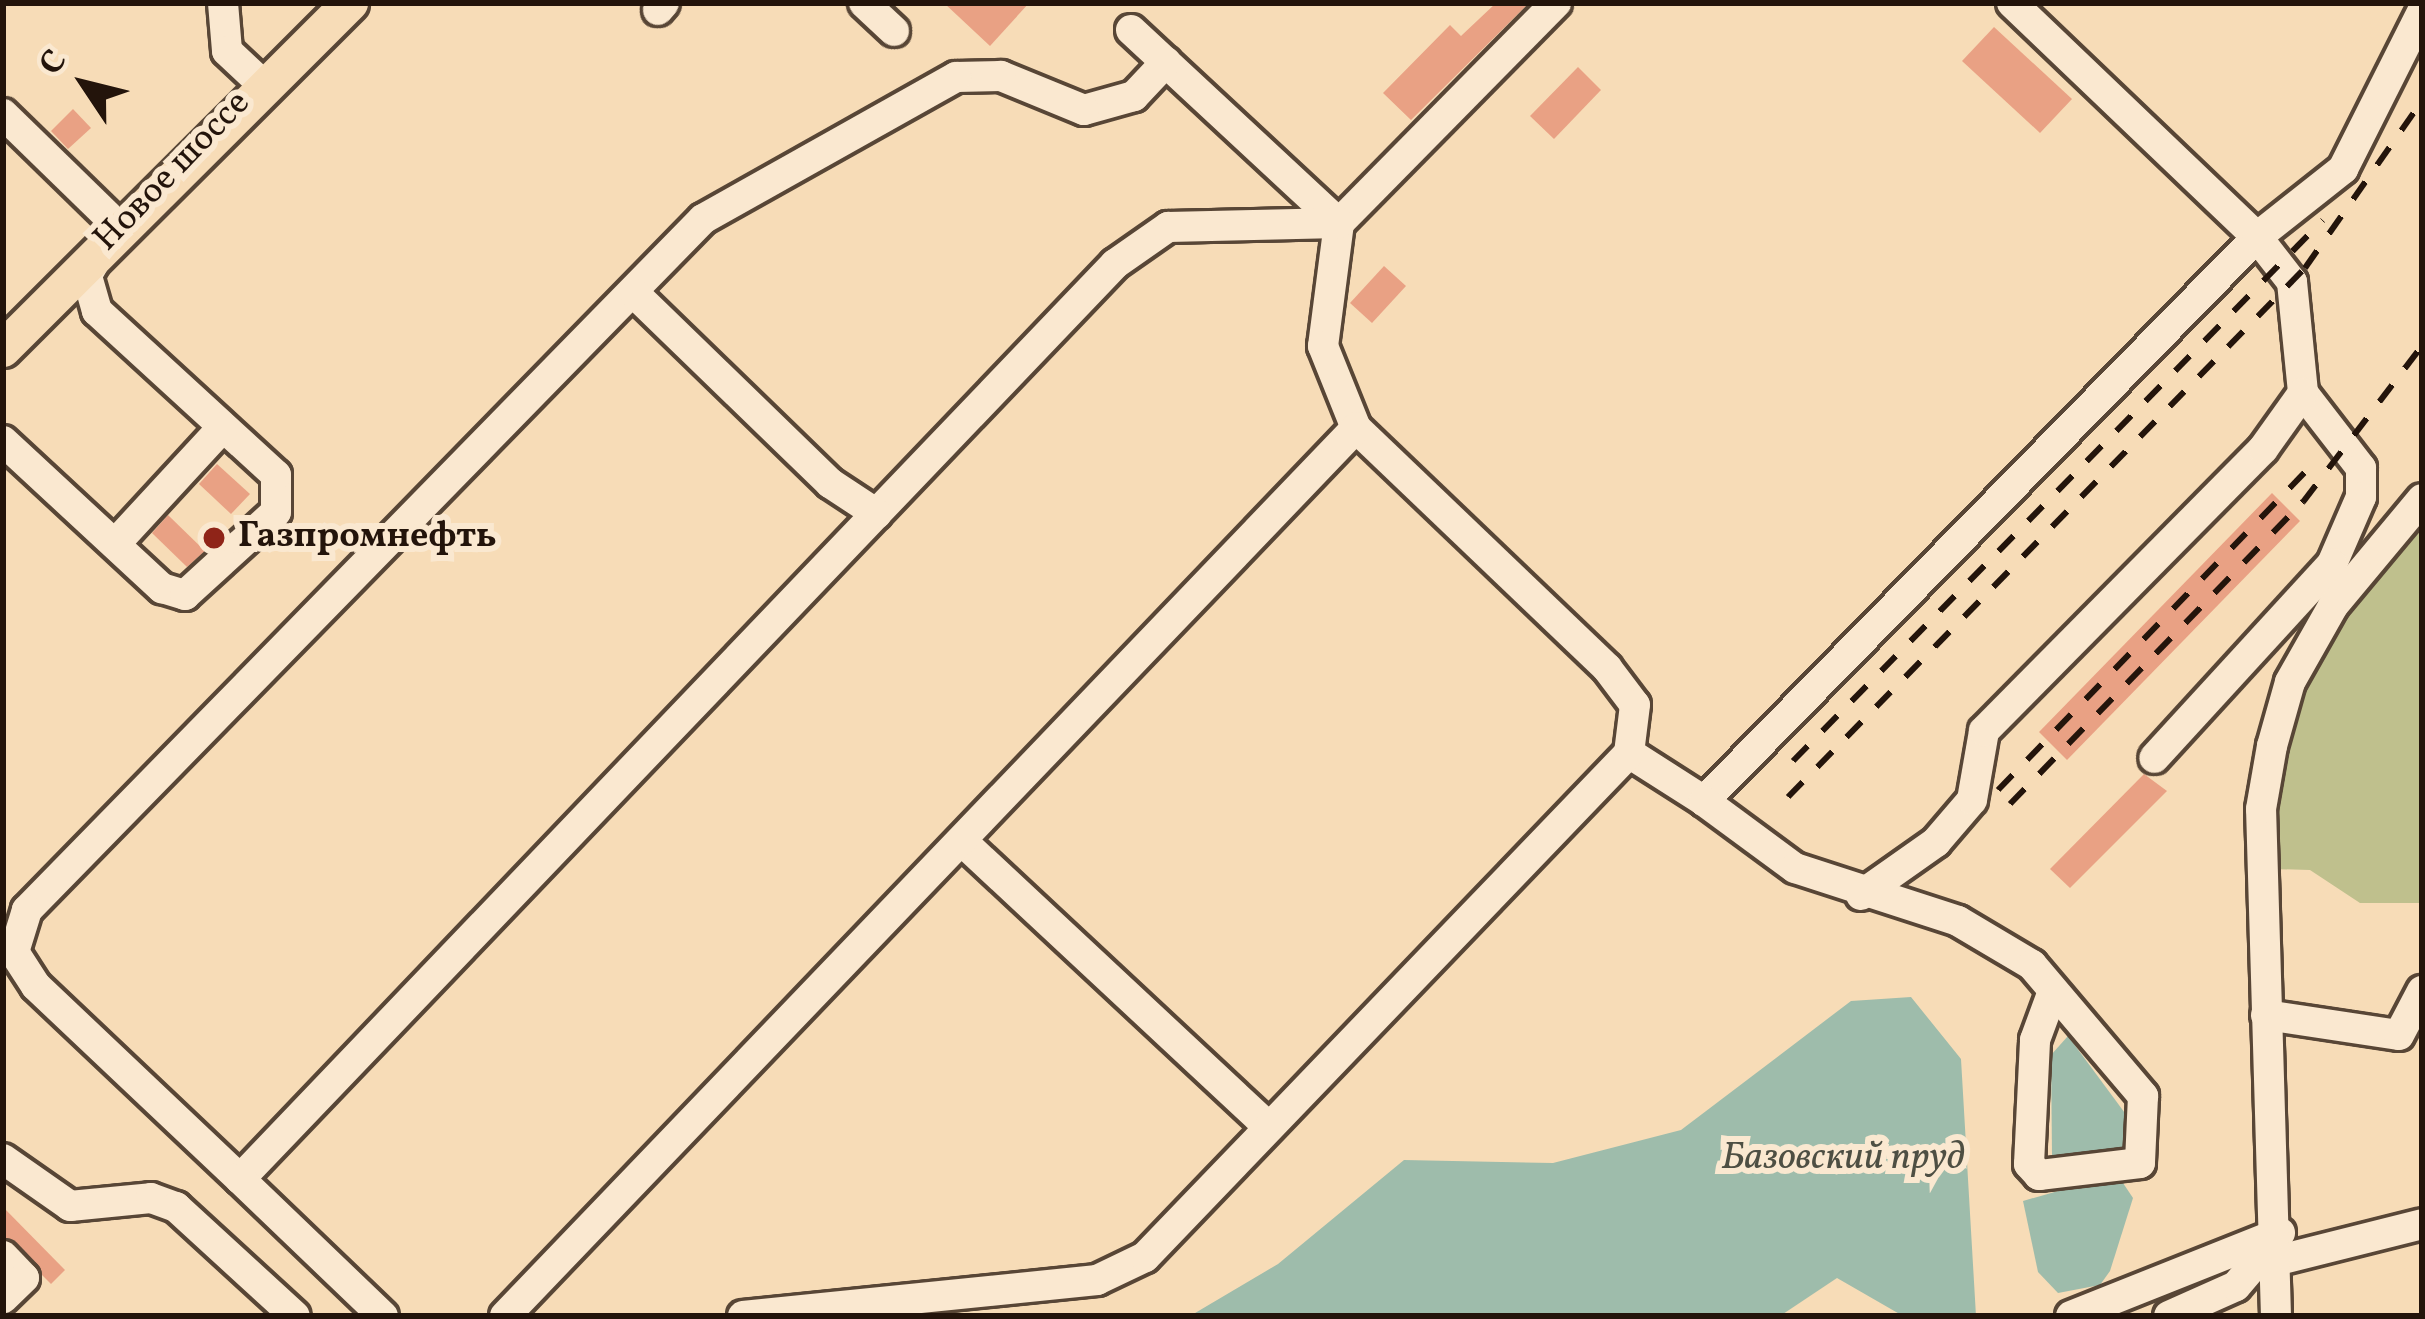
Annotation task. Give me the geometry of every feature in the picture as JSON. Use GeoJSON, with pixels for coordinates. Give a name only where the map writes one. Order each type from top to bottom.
{"type":"FeatureCollection","features":[{"type":"Feature","properties":{"kind":"main road","name":"Новое шоссе"},"geometry":{"type":"LineString","coordinates":[[3,349],[260,82],[350,3]]}},
{"type":"Feature","properties":{"kind":"street"},"geometry":{"type":"LineString","coordinates":[[223,3],[227,51],[260,82]]}},
{"type":"Feature","properties":{"kind":"street"},"geometry":{"type":"LineString","coordinates":[[864,3],[894,31]]}},
{"type":"Feature","properties":{"kind":"street"},"geometry":{"type":"LineString","coordinates":[[743,1316],[1097,1280],[1145,1257],[1265,1124],[1628,753],[1635,705],[1607,668],[1356,428],[1323,346],[1339,224],[1556,3]]}},
{"type":"Feature","properties":{"kind":"street"},"geometry":{"type":"LineString","coordinates":[[2012,3],[2257,237],[2292,282],[2303,393],[2361,468],[2361,497],[2332,564],[2154,758]]}},
{"type":"Feature","properties":{"kind":"street"},"geometry":{"type":"LineString","coordinates":[[1704,801],[2257,237],[2343,169],[2422,12]]}},
{"type":"Feature","properties":{"kind":"street"},"geometry":{"type":"LineString","coordinates":[[1131,30],[1339,224]]}},
{"type":"Feature","properties":{"kind":"street"},"geometry":{"type":"LineString","coordinates":[[383,1316],[36,986],[14,952],[27,910],[748,185],[956,77],[1001,76],[1084,110],[1134,96],[1166,62]]}},
{"type":"Feature","properties":{"kind":"street"},"geometry":{"type":"LineString","coordinates":[[3,114],[111,235],[88,275],[97,311],[276,475],[276,512],[185,595],[115,544],[3,441]]}},
{"type":"Feature","properties":{"kind":"street"},"geometry":{"type":"LineString","coordinates":[[240,1179],[1115,264],[1168,227],[1339,224]]}},
{"type":"Feature","properties":{"kind":"street"},"geometry":{"type":"LineString","coordinates":[[635,294],[830,483],[877,514]]}},
{"type":"Feature","properties":{"kind":"street"},"geometry":{"type":"LineString","coordinates":[[1861,895],[1936,842],[1972,800],[1984,730],[2263,449],[2303,393]]}},
{"type":"Feature","properties":{"kind":"street"},"geometry":{"type":"LineString","coordinates":[[115,544],[224,427]]}},
{"type":"Feature","properties":{"kind":"street"},"geometry":{"type":"LineString","coordinates":[[505,1316],[1356,428]]}},
{"type":"Feature","properties":{"kind":"street"},"geometry":{"type":"LineString","coordinates":[[2276,1316],[2279,1246],[2261,808],[2290,682],[2332,606],[2422,499]]}},
{"type":"Feature","properties":{"kind":"street"},"geometry":{"type":"LineString","coordinates":[[1628,753],[1795,868],[1861,895],[1993,936],[2053,991],[2143,1096],[2140,1163],[2039,1175],[2030,1164],[2035,1040],[2053,991]]}},
{"type":"Feature","properties":{"kind":"street"},"geometry":{"type":"LineString","coordinates":[[962,841],[1265,1124]]}},
{"type":"Feature","properties":{"kind":"street"},"geometry":{"type":"LineString","coordinates":[[2266,1015],[2399,1035],[2422,991]]}},
{"type":"Feature","properties":{"kind":"street"},"geometry":{"type":"LineString","coordinates":[[3,1159],[70,1206],[151,1198],[176,1207],[295,1316]]}},
{"type":"Feature","properties":{"kind":"street"},"geometry":{"type":"LineString","coordinates":[[2071,1316],[2279,1246],[2422,1224]]}},
{"type":"Feature","properties":{"kind":"street"},"geometry":{"type":"LineString","coordinates":[[2169,1316],[2236,1286],[2279,1246]]}},
{"type":"Feature","properties":{"kind":"street"},"geometry":{"type":"LineString","coordinates":[[3,1256],[24,1278],[3,1298]]}},
{"type":"Feature","properties":{"kind":"green space"},"geometry":{"type":"Polygon","coordinates":[[[2422,502],[2422,903],[2360,903],[2310,870],[2272,869],[2269,796],[2285,701],[2422,502]]]}},
{"type":"Feature","properties":{"kind":"water","name":"Базовский пруд"},"geometry":{"type":"Polygon","coordinates":[[[1911,997],[1961,1059],[1976,1316],[1903,1316],[1837,1278],[1780,1316],[1190,1316],[1278,1264],[1404,1160],[1553,1163],[1681,1130],[1851,1001],[1911,997]]]}},
{"type":"Feature","properties":{"kind":"water"},"geometry":{"type":"Polygon","coordinates":[[[2068,1036],[2133,1124],[2125,1151],[2064,1165],[2052,1155],[2051,1055],[2068,1036]]]}},
{"type":"Feature","properties":{"kind":"water"},"geometry":{"type":"Polygon","coordinates":[[[2117,1174],[2133,1198],[2110,1271],[2100,1285],[2058,1293],[2038,1272],[2023,1201],[2117,1174]]]}},
{"type":"Feature","properties":{"kind":"building"},"geometry":{"type":"Polygon","coordinates":[[[944,3],[1029,3],[990,46],[944,3]]]}},
{"type":"Feature","properties":{"kind":"building"},"geometry":{"type":"Polygon","coordinates":[[[1496,3],[1529,3],[1411,120],[1383,93],[1450,25],[1461,36],[1496,3]]]}},
{"type":"Feature","properties":{"kind":"building"},"geometry":{"type":"Polygon","coordinates":[[[1994,27],[2072,99],[2040,133],[1962,61],[1994,27]]]}},
{"type":"Feature","properties":{"kind":"building"},"geometry":{"type":"Polygon","coordinates":[[[1578,67],[1601,90],[1554,139],[1530,116],[1578,67]]]}},
{"type":"Feature","properties":{"kind":"building"},"geometry":{"type":"Polygon","coordinates":[[[73,109],[91,128],[68,149],[51,131],[73,109]]]}},
{"type":"Feature","properties":{"kind":"building"},"geometry":{"type":"Polygon","coordinates":[[[1384,266],[1406,286],[1372,323],[1350,303],[1384,266]]]}},
{"type":"Feature","properties":{"kind":"building"},"geometry":{"type":"Polygon","coordinates":[[[217,464],[250,494],[231,514],[199,484],[217,464]]]}},
{"type":"Feature","properties":{"kind":"building"},"geometry":{"type":"Polygon","coordinates":[[[2272,493],[2300,521],[2067,760],[2039,732],[2272,493]]]}},
{"type":"Feature","properties":{"kind":"building"},"geometry":{"type":"Polygon","coordinates":[[[168,515],[205,551],[187,567],[152,533],[168,515]]]}},
{"type":"Feature","properties":{"kind":"building"},"geometry":{"type":"Polygon","coordinates":[[[2144,774],[2167,791],[2070,888],[2050,869],[2144,774]]]}},
{"type":"Feature","properties":{"kind":"building"},"geometry":{"type":"Polygon","coordinates":[[[3,1207],[65,1270],[51,1284],[3,1236],[3,1207]]]}},
{"type":"Feature","properties":{"kind":"railway"},"geometry":{"type":"LineString","coordinates":[[1788,797],[2305,268],[2422,101]]}},
{"type":"Feature","properties":{"kind":"railway"},"geometry":{"type":"LineString","coordinates":[[1793,761],[2323,220]]}},
{"type":"Feature","properties":{"kind":"railway"},"geometry":{"type":"LineString","coordinates":[[2010,804],[2303,502],[2422,346]]}},
{"type":"Feature","properties":{"kind":"railway"},"geometry":{"type":"LineString","coordinates":[[1998,790],[2317,460]]}},
{"type":"Feature","properties":{"kind":"place","name":"Газпромнефть"},"geometry":{"type":"Point","coordinates":[214,538]}}]}
